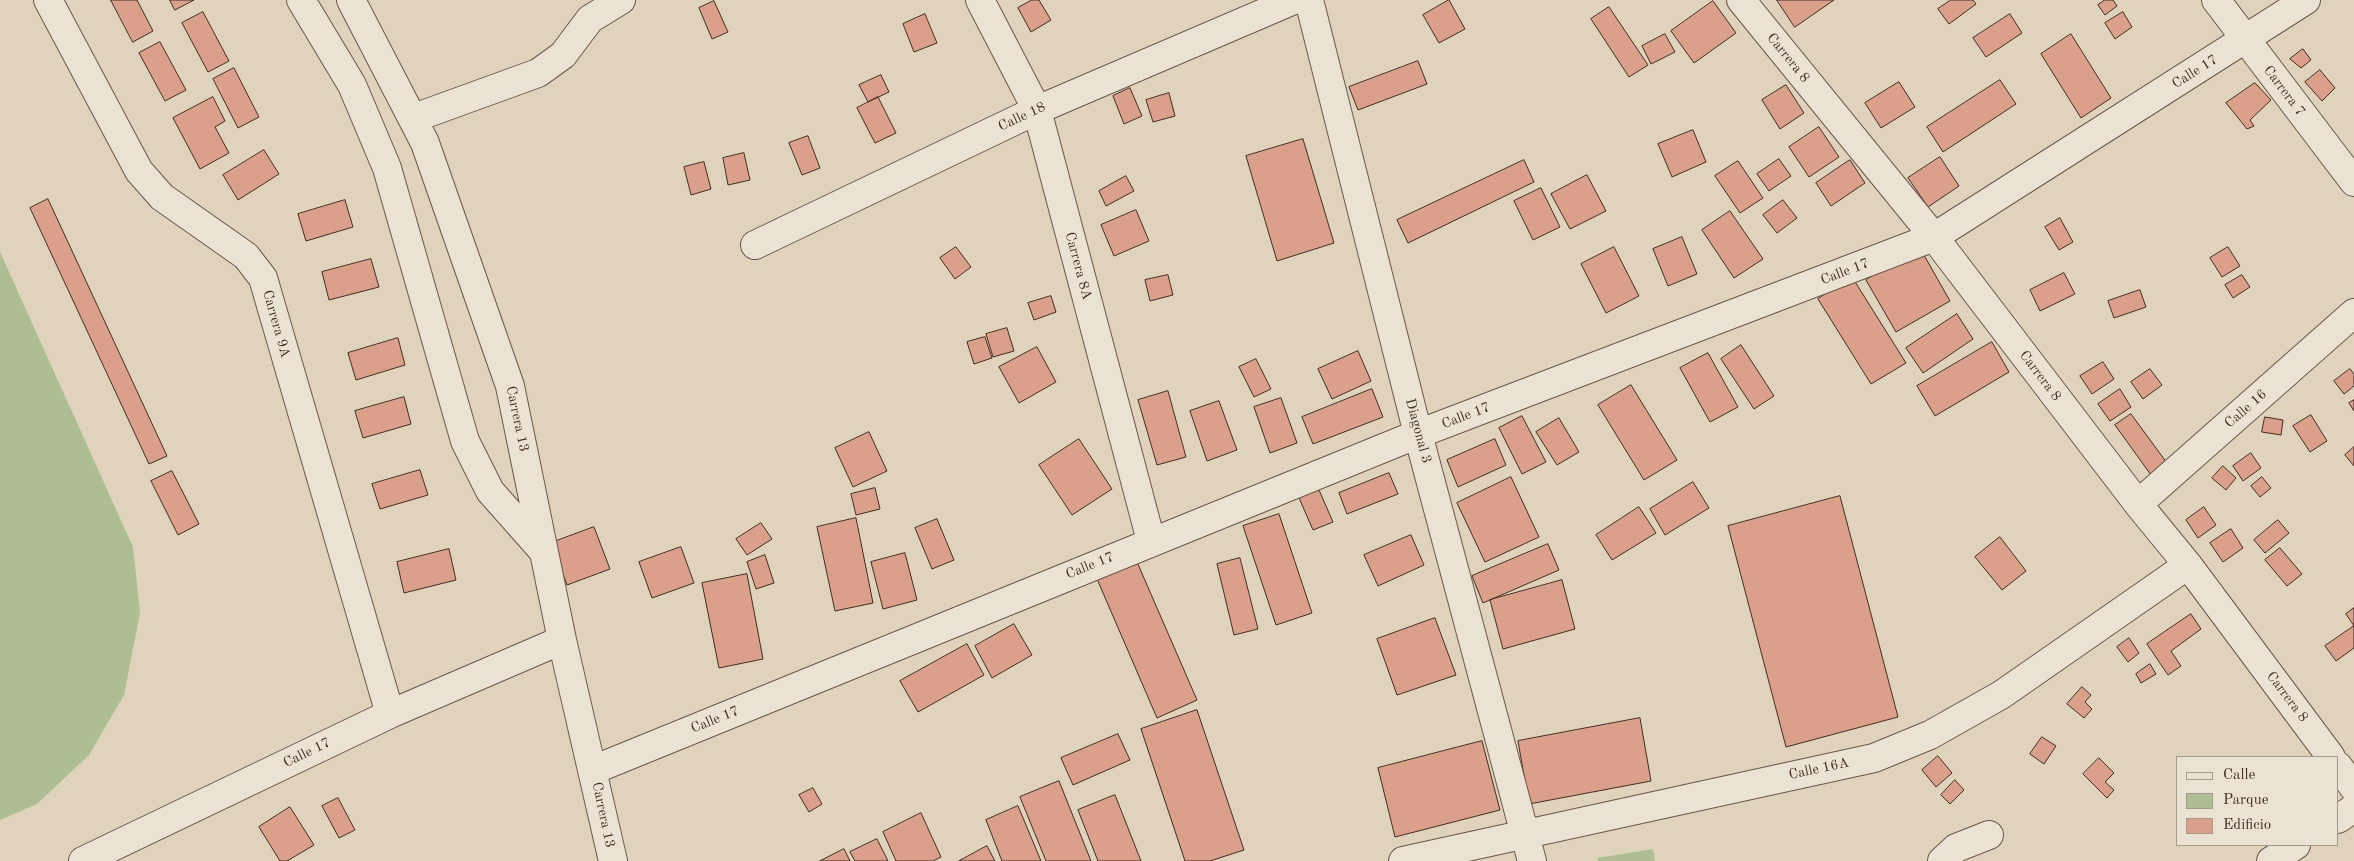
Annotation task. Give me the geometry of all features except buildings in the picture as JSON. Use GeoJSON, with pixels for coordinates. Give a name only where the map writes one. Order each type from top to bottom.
{"type":"FeatureCollection","features":[{"type":"Feature","properties":{"kind":"street","name":"Carrera 9A"},"geometry":{"type":"LineString","coordinates":[[48,0],[139,171],[162,197],[246,256],[262,278],[390,714]]}},
{"type":"Feature","properties":{"kind":"street"},"geometry":{"type":"LineString","coordinates":[[300,0],[352,85],[387,168],[465,442],[490,491],[544,552]]}},
{"type":"Feature","properties":{"kind":"street","name":"Carrera 13"},"geometry":{"type":"LineString","coordinates":[[351,0],[426,143],[510,386],[562,640],[613,861]]}},
{"type":"Feature","properties":{"kind":"street"},"geometry":{"type":"LineString","coordinates":[[414,118],[538,73],[563,55],[589,10],[622,0]]}},
{"type":"Feature","properties":{"kind":"street","name":"Carrera 8A"},"geometry":{"type":"LineString","coordinates":[[980,0],[1037,110],[1151,541]]}},
{"type":"Feature","properties":{"kind":"street","name":"Calle 18"},"geometry":{"type":"LineString","coordinates":[[755,245],[1037,110],[1294,0]]}},
{"type":"Feature","properties":{"kind":"street","name":"Diagonal 3"},"geometry":{"type":"LineString","coordinates":[[1309,0],[1418,434],[1532,861]]}},
{"type":"Feature","properties":{"kind":"street","name":"Carrera 8"},"geometry":{"type":"LineString","coordinates":[[1741,0],[1934,238],[2138,504],[2188,565],[2330,756]]}},
{"type":"Feature","properties":{"kind":"street","name":"Carrera 7"},"geometry":{"type":"LineString","coordinates":[[2216,0],[2354,182]]}},
{"type":"Feature","properties":{"kind":"street","name":"Calle 17"},"geometry":{"type":"LineString","coordinates":[[593,770],[1151,541],[1418,434],[1934,238],[2306,0]]}},
{"type":"Feature","properties":{"kind":"street","name":"Calle 16"},"geometry":{"type":"LineString","coordinates":[[2138,504],[2354,313]]}},
{"type":"Feature","properties":{"kind":"street","name":"Calle 16A"},"geometry":{"type":"LineString","coordinates":[[1403,861],[1874,758],[1930,736],[2001,694],[2188,565]]}},
{"type":"Feature","properties":{"kind":"street","name":"Calle 17"},"geometry":{"type":"LineString","coordinates":[[82,861],[390,714],[562,640]]}},
{"type":"Feature","properties":{"kind":"street"},"geometry":{"type":"LineString","coordinates":[[2339,767],[2354,788]]}},
{"type":"Feature","properties":{"kind":"street"},"geometry":{"type":"LineString","coordinates":[[2339,817],[2354,808]]}},
{"type":"Feature","properties":{"kind":"street"},"geometry":{"type":"LineString","coordinates":[[1942,861],[1956,848],[1989,835]]}},
{"type":"Feature","properties":{"kind":"street"},"geometry":{"type":"LineString","coordinates":[[2271,861],[2294,846]]}},
{"type":"Feature","properties":{"kind":"green space"},"geometry":{"type":"Polygon","coordinates":[[[0,252],[133,547],[140,613],[124,695],[89,755],[37,804],[0,820],[0,252]]]}},
{"type":"Feature","properties":{"kind":"green space"},"geometry":{"type":"Polygon","coordinates":[[[1653,849],[1655,861],[1598,861],[1597,858],[1653,849]]]}}]}
